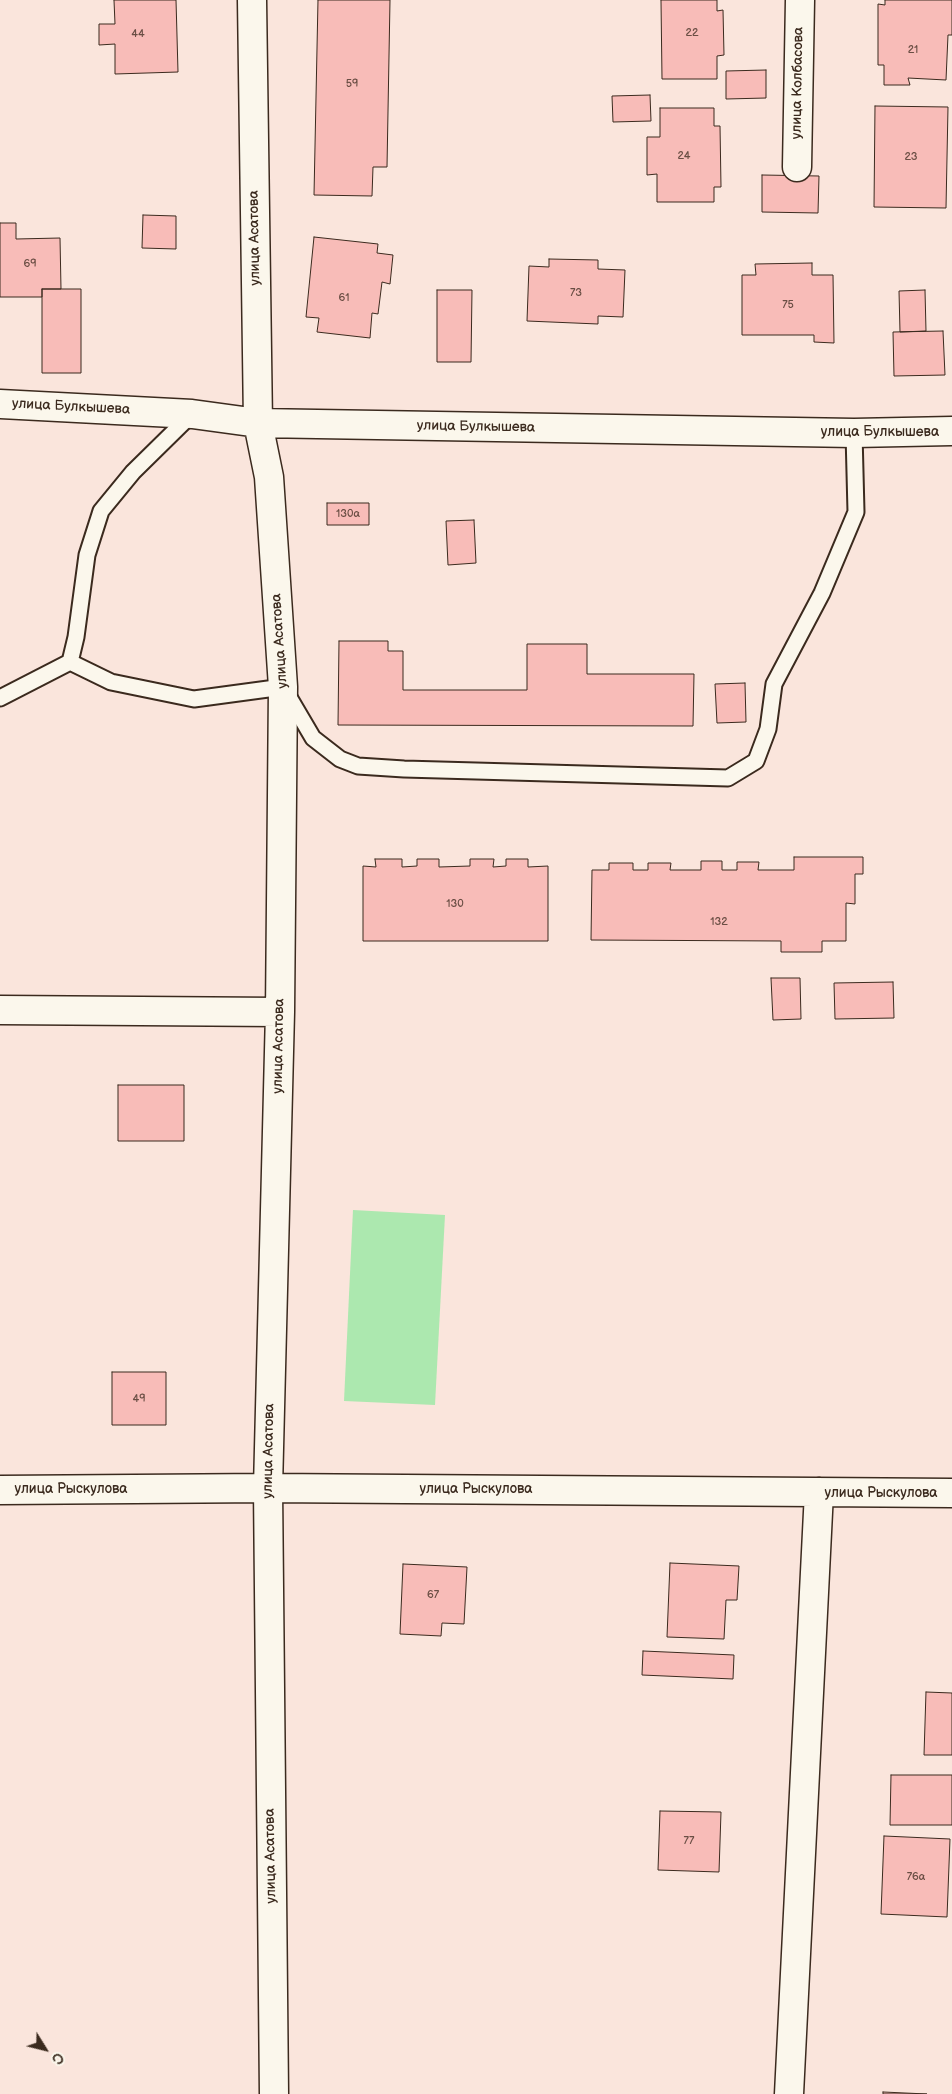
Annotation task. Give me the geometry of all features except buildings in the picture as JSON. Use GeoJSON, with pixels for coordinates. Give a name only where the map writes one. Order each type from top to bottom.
{"type":"FeatureCollection","features":[{"type":"Feature","properties":{"kind":"street","name":"улица Асатова"},"geometry":{"type":"LineString","coordinates":[[252,0],[258,423],[269,477],[283,687],[280,1012],[268,1488],[274,2094]]}},
{"type":"Feature","properties":{"kind":"street","name":"улица Колбасова"},"geometry":{"type":"LineString","coordinates":[[797,167],[800,0]]}},
{"type":"Feature","properties":{"kind":"street","name":"улица Булкышева"},"geometry":{"type":"LineString","coordinates":[[0,404],[192,414],[258,423],[854,433],[952,431]]}},
{"type":"Feature","properties":{"kind":"street"},"geometry":{"type":"LineString","coordinates":[[0,1010],[280,1012]]}},
{"type":"Feature","properties":{"kind":"street","name":"улица Рыскулова"},"geometry":{"type":"LineString","coordinates":[[0,1490],[268,1488],[952,1493]]}},
{"type":"Feature","properties":{"kind":"street"},"geometry":{"type":"LineString","coordinates":[[789,2094],[819,1492]]}},
{"type":"Feature","properties":{"kind":"lane"},"geometry":{"type":"LineString","coordinates":[[0,698],[70,662],[76,637],[87,555],[101,511],[133,472],[192,414]]}},
{"type":"Feature","properties":{"kind":"lane"},"geometry":{"type":"LineString","coordinates":[[70,662],[111,682],[194,699],[283,687],[312,738],[340,759],[358,766],[424,770],[728,778],[756,761],[768,729],[774,684],[822,593],[856,512],[854,433]]}},
{"type":"Feature","properties":{"kind":"green space"},"geometry":{"type":"Polygon","coordinates":[[[353,1210],[445,1215],[435,1405],[344,1401],[353,1210]]]}}]}
